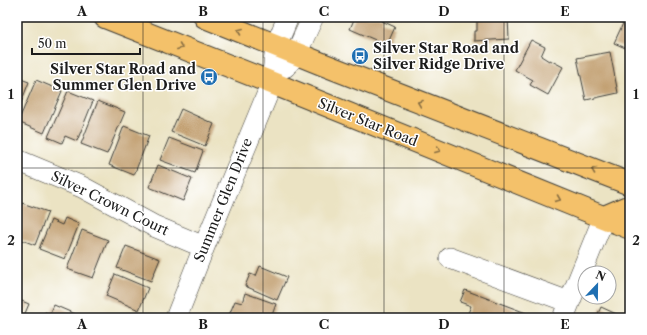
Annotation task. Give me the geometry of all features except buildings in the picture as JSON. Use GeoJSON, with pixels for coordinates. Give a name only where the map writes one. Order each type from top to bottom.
{"type":"FeatureCollection","features":[{"type":"Feature","properties":{"kind":"main road","name":"Silver Star Road"},"geometry":{"type":"LineString","coordinates":[[105,17],[630,228]]}},
{"type":"Feature","properties":{"kind":"main road"},"geometry":{"type":"LineString","coordinates":[[205,17],[630,184]]}},
{"type":"Feature","properties":{"kind":"main road"},"geometry":{"type":"LineString","coordinates":[[604,217],[630,207]]}},
{"type":"Feature","properties":{"kind":"street"},"geometry":{"type":"LineString","coordinates":[[272,83],[276,46],[288,17]]}},
{"type":"Feature","properties":{"kind":"street"},"geometry":{"type":"LineString","coordinates":[[272,83],[296,54],[313,17]]}},
{"type":"Feature","properties":{"kind":"street","name":"Summer Glen Drive"},"geometry":{"type":"LineString","coordinates":[[176,318],[204,246],[272,83]]}},
{"type":"Feature","properties":{"kind":"street","name":"Silver Crown Court"},"geometry":{"type":"LineString","coordinates":[[17,160],[82,187],[154,226],[204,246]]}},
{"type":"Feature","properties":{"kind":"street"},"geometry":{"type":"LineString","coordinates":[[450,258],[566,310],[604,217]]}},
{"type":"Feature","properties":{"kind":"place","name":"Silver Star Road and Silver Ridge Drive"},"geometry":{"type":"Point","coordinates":[360,56]}},
{"type":"Feature","properties":{"kind":"place","name":"Silver Star Road and Summer Glen Drive"},"geometry":{"type":"Point","coordinates":[209,77]}}]}
